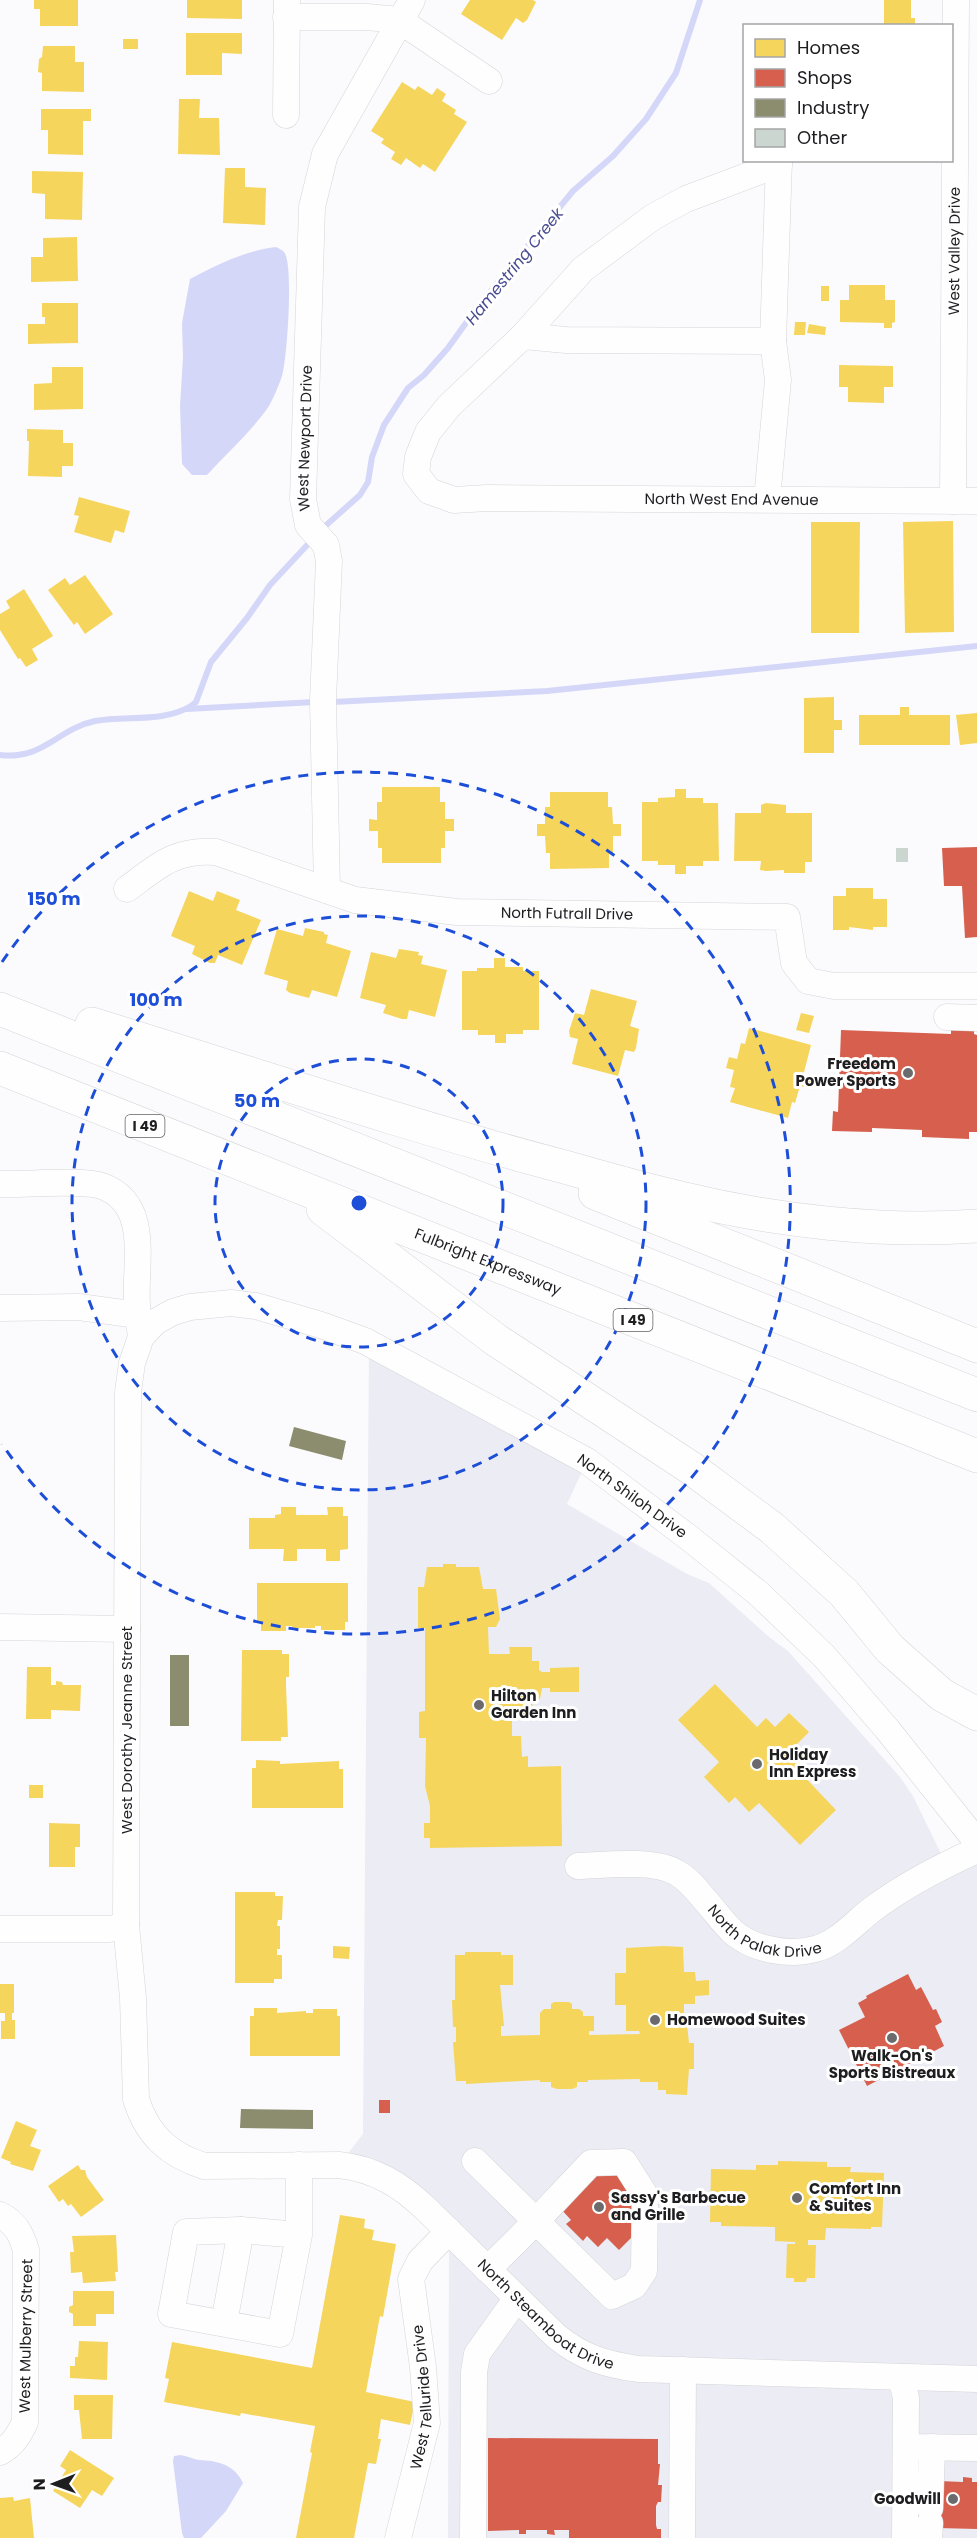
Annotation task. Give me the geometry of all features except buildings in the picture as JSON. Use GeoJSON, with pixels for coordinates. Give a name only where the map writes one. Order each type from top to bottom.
{"type":"FeatureCollection","features":[{"type":"Feature","properties":{"kind":"highway"},"geometry":{"type":"LineString","coordinates":[[0,995],[492,1148],[683,1199],[772,1215],[905,1228],[977,1226]]}},
{"type":"Feature","properties":{"kind":"highway"},"geometry":{"type":"LineString","coordinates":[[0,1009],[977,1395]]}},
{"type":"Feature","properties":{"kind":"highway","name":"Fulbright Expressway"},"geometry":{"type":"LineString","coordinates":[[0,1068],[977,1456]]}},
{"type":"Feature","properties":{"kind":"highway"},"geometry":{"type":"LineString","coordinates":[[492,1148],[628,1207],[977,1346]]}},
{"type":"Feature","properties":{"kind":"highway"},"geometry":{"type":"LineString","coordinates":[[290,1184],[496,1340],[691,1468],[772,1528],[844,1593],[890,1649],[942,1695],[977,1714]]}},
{"type":"Feature","properties":{"kind":"street","name":"West Valley Drive"},"geometry":{"type":"LineString","coordinates":[[956,0],[965,501]]}},
{"type":"Feature","properties":{"kind":"street"},"geometry":{"type":"LineString","coordinates":[[286,115],[287,8],[367,16],[406,10],[489,81]]}},
{"type":"Feature","properties":{"kind":"street","name":"West Newport Drive"},"geometry":{"type":"LineString","coordinates":[[327,890],[323,700],[329,561],[326,545],[308,525],[303,499],[312,207],[325,154],[406,10]]}},
{"type":"Feature","properties":{"kind":"street","name":"North West End Avenue"},"geometry":{"type":"LineString","coordinates":[[779,162],[686,199],[653,218],[583,269],[523,336],[448,406],[428,432],[418,457],[416,474],[429,491],[454,500],[487,498],[965,501]]}},
{"type":"Feature","properties":{"kind":"street"},"geometry":{"type":"LineString","coordinates":[[767,499],[778,380],[772,341],[779,162]]}},
{"type":"Feature","properties":{"kind":"street"},"geometry":{"type":"LineString","coordinates":[[523,336],[566,340],[772,341]]}},
{"type":"Feature","properties":{"kind":"street","name":"North Futrall Drive"},"geometry":{"type":"LineString","coordinates":[[127,889],[178,855],[197,851],[216,852],[355,900],[457,912],[787,917],[794,963],[808,981],[834,986],[977,986]]}},
{"type":"Feature","properties":{"kind":"street"},"geometry":{"type":"LineString","coordinates":[[947,1017],[977,1018]]}},
{"type":"Feature","properties":{"kind":"street","name":"West Dorothy Jeanne Street"},"geometry":{"type":"LineString","coordinates":[[0,1184],[101,1186],[125,1200],[134,1216],[145,1324],[132,1363],[128,1392],[126,1925],[133,1998],[136,2099],[141,2114],[158,2140]]}},
{"type":"Feature","properties":{"kind":"street","name":"North Shiloh Drive"},"geometry":{"type":"LineString","coordinates":[[145,1324],[190,1307],[231,1303],[256,1306],[321,1324],[365,1341],[587,1461],[688,1537],[795,1626],[887,1729],[977,1842]]}},
{"type":"Feature","properties":{"kind":"street"},"geometry":{"type":"LineString","coordinates":[[0,1308],[79,1307],[145,1324]]}},
{"type":"Feature","properties":{"kind":"street"},"geometry":{"type":"LineString","coordinates":[[0,1627],[127,1629]]}},
{"type":"Feature","properties":{"kind":"street","name":"North Palak Drive"},"geometry":{"type":"LineString","coordinates":[[578,1866],[631,1865],[663,1867],[676,1872],[687,1879],[734,1933],[774,1950],[797,1953],[817,1949],[834,1941],[874,1908],[946,1864],[977,1850]]}},
{"type":"Feature","properties":{"kind":"street"},"geometry":{"type":"LineString","coordinates":[[0,1929],[110,1929],[126,1925]]}},
{"type":"Feature","properties":{"kind":"street","name":"North Steamboat Drive"},"geometry":{"type":"LineString","coordinates":[[158,2140],[171,2152],[204,2166],[339,2165],[374,2173],[409,2193],[556,2337],[593,2360],[638,2369],[977,2379]]}},
{"type":"Feature","properties":{"kind":"street"},"geometry":{"type":"LineString","coordinates":[[475,2160],[535,2221],[612,2295],[634,2286],[644,2271],[645,2194],[624,2162],[591,2163],[535,2221],[487,2269]]}},
{"type":"Feature","properties":{"kind":"street"},"geometry":{"type":"LineString","coordinates":[[299,2165],[299,2235],[280,2334],[171,2314],[186,2232],[241,2230],[299,2235]]}},
{"type":"Feature","properties":{"kind":"street","name":"West Mulberry Street"},"geometry":{"type":"LineString","coordinates":[[4,2450],[18,2436],[25,2422],[27,2250],[21,2235],[6,2219]]}},
{"type":"Feature","properties":{"kind":"street"},"geometry":{"type":"LineString","coordinates":[[224,2324],[241,2230]]}},
{"type":"Feature","properties":{"kind":"street","name":"West Telluride Drive"},"geometry":{"type":"LineString","coordinates":[[398,2538],[427,2423],[423,2367],[411,2279],[420,2260],[449,2231]]}},
{"type":"Feature","properties":{"kind":"street"},"geometry":{"type":"LineString","coordinates":[[473,2538],[474,2372],[477,2354],[517,2298]]}},
{"type":"Feature","properties":{"kind":"street"},"geometry":{"type":"LineString","coordinates":[[682,2538],[683,2370]]}},
{"type":"Feature","properties":{"kind":"street"},"geometry":{"type":"LineString","coordinates":[[900,2377],[906,2398],[905,2538]]}},
{"type":"Feature","properties":{"kind":"street"},"geometry":{"type":"LineString","coordinates":[[906,2447],[977,2448]]}},
{"type":"Feature","properties":{"kind":"street"},"geometry":{"type":"LineString","coordinates":[[930,2523],[932,2447]]}},
{"type":"Feature","properties":{"kind":"shaded area"},"geometry":{"type":"Polygon","coordinates":[[[369,1344],[587,1461],[567,1504],[687,1574],[709,1583],[788,1651],[900,1777],[913,1796],[946,1864],[977,1850],[977,2538],[448,2538],[449,2231],[339,2165],[363,2134],[369,1344]]]}},
{"type":"Feature","properties":{"kind":"water"},"geometry":{"type":"Polygon","coordinates":[[[276,247],[284,252],[289,274],[287,333],[281,380],[269,406],[247,433],[207,475],[192,475],[182,464],[180,406],[183,357],[182,323],[190,279],[242,255],[276,247]]]}},
{"type":"Feature","properties":{"kind":"water"},"geometry":{"type":"Polygon","coordinates":[[[180,2455],[225,2465],[235,2472],[243,2483],[226,2511],[201,2538],[184,2538],[182,2533],[173,2461],[174,2456],[180,2455]]]}},
{"type":"Feature","properties":{"kind":"waterway","name":"Hamestring Creek"},"geometry":{"type":"LineString","coordinates":[[323,528],[360,495],[368,482],[372,457],[384,425],[408,388],[424,375],[448,348],[476,309],[573,191],[613,156],[646,119],[676,73],[700,0]]}},
{"type":"Feature","properties":{"kind":"waterway","name":"Hamestring Creek"},"geometry":{"type":"LineString","coordinates":[[0,755],[28,753],[70,730],[95,721],[169,715],[191,706],[196,702],[211,662],[247,618],[270,585],[310,542]]}},
{"type":"Feature","properties":{"kind":"waterway"},"geometry":{"type":"LineString","coordinates":[[333,702],[547,691],[977,646]]}},
{"type":"Feature","properties":{"kind":"waterway"},"geometry":{"type":"LineString","coordinates":[[187,709],[315,702]]}},
{"type":"Feature","properties":{"kind":"place","name":"Freedom Power Sports"},"geometry":{"type":"Point","coordinates":[908,1073]}},
{"type":"Feature","properties":{"kind":"place","name":"Hilton Garden Inn"},"geometry":{"type":"Point","coordinates":[479,1705]}},
{"type":"Feature","properties":{"kind":"place","name":"Holiday Inn Express"},"geometry":{"type":"Point","coordinates":[757,1764]}},
{"type":"Feature","properties":{"kind":"place","name":"Homewood Suites"},"geometry":{"type":"Point","coordinates":[655,2020]}},
{"type":"Feature","properties":{"kind":"place","name":"Walk-On's Sports Bistreaux"},"geometry":{"type":"Point","coordinates":[892,2038]}},
{"type":"Feature","properties":{"kind":"place","name":"Comfort Inn & Suites"},"geometry":{"type":"Point","coordinates":[797,2198]}},
{"type":"Feature","properties":{"kind":"place","name":"Sassy's Barbecue and Grille"},"geometry":{"type":"Point","coordinates":[599,2207]}},
{"type":"Feature","properties":{"kind":"place","name":"Goodwill"},"geometry":{"type":"Point","coordinates":[953,2499]}}]}
